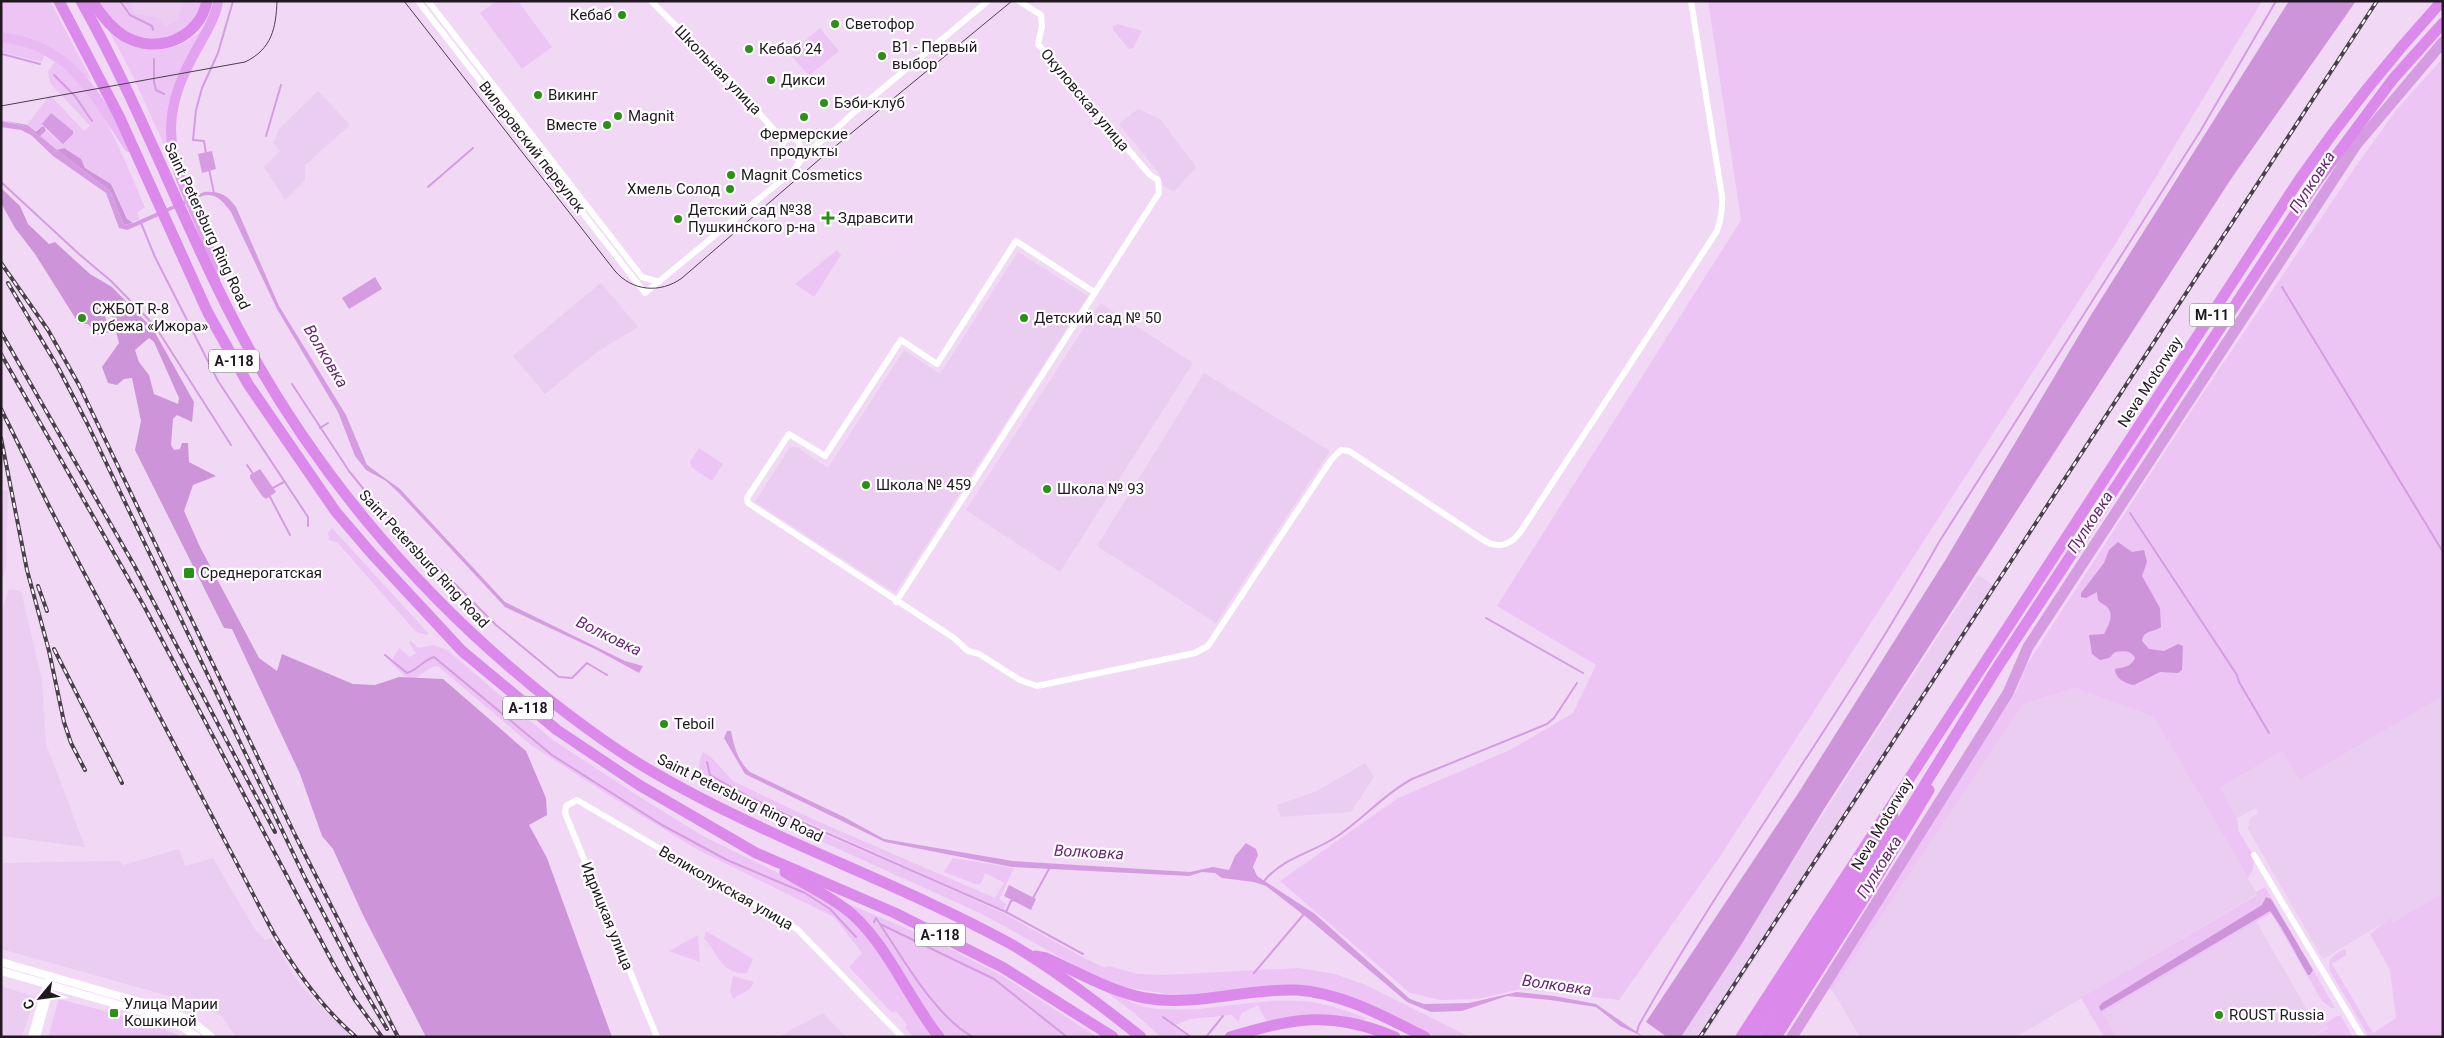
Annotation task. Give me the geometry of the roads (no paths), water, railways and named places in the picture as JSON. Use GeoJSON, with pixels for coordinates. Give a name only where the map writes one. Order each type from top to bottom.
{"type":"FeatureCollection","features":[{"type":"Feature","properties":{"kind":"highway","name":"А-118"},"geometry":{"type":"LineString","coordinates":[[59,1],[96,70],[219,334],[270,419],[336,512],[409,595],[462,651],[557,730],[639,785],[756,853],[896,913],[994,962],[1114,1037]]}},
{"type":"Feature","properties":{"kind":"highway","name":"Saint Petersburg Ring Road"},"geometry":{"type":"LineString","coordinates":[[81,1],[179,192],[215,281],[240,331],[287,411],[350,502],[391,550],[472,634],[523,679],[579,723],[647,769],[722,809],[842,864],[902,889],[978,926],[1027,954],[1141,1037]]}},
{"type":"Feature","properties":{"kind":"highway"},"geometry":{"type":"LineString","coordinates":[[92,1],[104,19],[116,31],[134,40],[154,44],[170,42],[189,32],[202,16],[207,1]]}},
{"type":"Feature","properties":{"kind":"highway"},"geometry":{"type":"LineString","coordinates":[[179,192],[171,132],[174,104],[181,80],[210,22],[218,1]]}},
{"type":"Feature","properties":{"kind":"highway","name":"Neva Motorway"},"geometry":{"type":"LineString","coordinates":[[1748,1035],[1856,878],[1942,735],[1950,717],[2321,149],[2381,69],[2442,1]]}},
{"type":"Feature","properties":{"kind":"highway","name":"Neva Motorway"},"geometry":{"type":"LineString","coordinates":[[1765,1037],[1864,883],[1961,723],[2338,150],[2393,79],[2443,23]]}},
{"type":"Feature","properties":{"kind":"highway","name":"Neva Motorway"},"geometry":{"type":"LineString","coordinates":[[1776,1037],[1870,889],[1999,674],[2025,627]]}},
{"type":"Feature","properties":{"kind":"highway"},"geometry":{"type":"LineString","coordinates":[[756,853],[840,904],[854,916],[875,940],[924,1017],[939,1037]]}},
{"type":"Feature","properties":{"kind":"highway"},"geometry":{"type":"LineString","coordinates":[[1027,954],[1046,958],[1129,994],[1146,998],[1180,1002],[1263,992],[1297,990],[1314,993],[1355,1004],[1425,1037]]}},
{"type":"Feature","properties":{"kind":"highway"},"geometry":{"type":"LineString","coordinates":[[1230,1037],[1274,1025],[1307,1019],[1331,1019],[1373,1028],[1395,1037]]}},
{"type":"Feature","properties":{"kind":"main road"},"geometry":{"type":"LineString","coordinates":[[1,37],[17,39],[36,46],[61,60],[76,72],[92,90],[137,158]]}},
{"type":"Feature","properties":{"kind":"street","name":"Вилеровский переулок"},"geometry":{"type":"LineString","coordinates":[[418,1],[645,293],[659,282]]}},
{"type":"Feature","properties":{"kind":"street","name":"Вилеровский переулок"},"geometry":{"type":"LineString","coordinates":[[428,1],[642,278],[659,282]]}},
{"type":"Feature","properties":{"kind":"street","name":"Школьная улица"},"geometry":{"type":"LineString","coordinates":[[650,1],[726,75],[784,141]]}},
{"type":"Feature","properties":{"kind":"street"},"geometry":{"type":"LineString","coordinates":[[659,282],[794,170],[798,156],[835,132],[851,115],[988,1]]}},
{"type":"Feature","properties":{"kind":"street","name":"Окуловская улица"},"geometry":{"type":"LineString","coordinates":[[1019,1],[1041,15],[1042,26],[1038,44],[1150,175],[1160,183],[1159,193],[1094,292]]}},
{"type":"Feature","properties":{"kind":"street"},"geometry":{"type":"LineString","coordinates":[[896,602],[1091,302],[1094,292],[1016,241],[937,364],[901,340],[825,456],[789,434],[747,498],[748,503],[896,602],[954,638],[962,648],[979,654],[1020,680],[1033,685],[1046,685],[1201,651],[1213,640],[1331,460],[1341,450],[1349,451],[1485,541],[1497,546],[1510,543],[1521,531],[1548,491],[1716,231],[1720,221],[1723,209],[1691,1]]}},
{"type":"Feature","properties":{"kind":"street","name":"Школьная улица"},"geometry":{"type":"LineString","coordinates":[[792,138],[798,142],[798,156],[791,156],[784,152],[782,146],[784,141],[792,138]]}},
{"type":"Feature","properties":{"kind":"street","name":"Идрицкая улица"},"geometry":{"type":"LineString","coordinates":[[577,800],[566,806],[565,813],[658,1037]]}},
{"type":"Feature","properties":{"kind":"street","name":"Великолукская улица"},"geometry":{"type":"LineString","coordinates":[[577,800],[797,929],[902,1037]]}},
{"type":"Feature","properties":{"kind":"street"},"geometry":{"type":"LineString","coordinates":[[2254,855],[2362,1037]]}},
{"type":"Feature","properties":{"kind":"street"},"geometry":{"type":"LineString","coordinates":[[1,962],[164,1009],[188,1019],[211,1037]]}},
{"type":"Feature","properties":{"kind":"street"},"geometry":{"type":"LineString","coordinates":[[1,971],[160,1017],[181,1026],[198,1037]]}},
{"type":"Feature","properties":{"kind":"street"},"geometry":{"type":"LineString","coordinates":[[31,1037],[52,976]]}},
{"type":"Feature","properties":{"kind":"street"},"geometry":{"type":"LineString","coordinates":[[37,1037],[49,985]]}},
{"type":"Feature","properties":{"kind":"waterway"},"geometry":{"type":"LineString","coordinates":[[120,1],[130,15],[152,26],[153,30]]}},
{"type":"Feature","properties":{"kind":"waterway"},"geometry":{"type":"LineString","coordinates":[[206,154],[204,141],[193,140],[196,110],[202,88],[218,53],[233,1]]}},
{"type":"Feature","properties":{"kind":"waterway"},"geometry":{"type":"LineString","coordinates":[[1637,1032],[1639,1025],[1712,903],[1904,604],[1939,542],[2201,130],[2276,1]]}},
{"type":"Feature","properties":{"kind":"waterway","name":"Пулковка"},"geometry":{"type":"LineString","coordinates":[[1792,1037],[2008,693],[2028,647],[2356,145],[2443,42]]}},
{"type":"Feature","properties":{"kind":"waterway"},"geometry":{"type":"LineString","coordinates":[[2,54],[40,64]]}},
{"type":"Feature","properties":{"kind":"waterway"},"geometry":{"type":"LineString","coordinates":[[154,59],[156,90],[164,94]]}},
{"type":"Feature","properties":{"kind":"waterway"},"geometry":{"type":"LineString","coordinates":[[54,75],[75,96],[92,121]]}},
{"type":"Feature","properties":{"kind":"waterway"},"geometry":{"type":"LineString","coordinates":[[266,136],[281,85]]}},
{"type":"Feature","properties":{"kind":"waterway"},"geometry":{"type":"LineString","coordinates":[[37,137],[44,128]]}},
{"type":"Feature","properties":{"kind":"waterway"},"geometry":{"type":"LineString","coordinates":[[428,187],[473,148]]}},
{"type":"Feature","properties":{"kind":"waterway"},"geometry":{"type":"LineString","coordinates":[[209,169],[214,193]]}},
{"type":"Feature","properties":{"kind":"waterway"},"geometry":{"type":"LineString","coordinates":[[1,182],[111,281],[155,326],[231,445]]}},
{"type":"Feature","properties":{"kind":"waterway"},"geometry":{"type":"LineString","coordinates":[[141,223],[155,257],[218,381],[308,517],[308,526]]}},
{"type":"Feature","properties":{"kind":"waterway"},"geometry":{"type":"LineString","coordinates":[[2282,287],[2443,552]]}},
{"type":"Feature","properties":{"kind":"waterway"},"geometry":{"type":"LineString","coordinates":[[292,384],[349,471],[378,507],[496,625],[559,677],[572,678],[587,663],[607,675]]}},
{"type":"Feature","properties":{"kind":"waterway"},"geometry":{"type":"LineString","coordinates":[[320,428],[328,423]]}},
{"type":"Feature","properties":{"kind":"waterway"},"geometry":{"type":"LineString","coordinates":[[247,465],[254,475]]}},
{"type":"Feature","properties":{"kind":"waterway"},"geometry":{"type":"LineString","coordinates":[[271,489],[284,482]]}},
{"type":"Feature","properties":{"kind":"waterway"},"geometry":{"type":"LineString","coordinates":[[269,495],[290,535]]}},
{"type":"Feature","properties":{"kind":"waterway"},"geometry":{"type":"LineString","coordinates":[[2130,513],[2237,675],[2239,682],[2269,733]]}},
{"type":"Feature","properties":{"kind":"waterway"},"geometry":{"type":"LineString","coordinates":[[1486,618],[1583,673]]}},
{"type":"Feature","properties":{"kind":"waterway"},"geometry":{"type":"LineString","coordinates":[[385,655],[407,673],[434,657],[552,755],[662,825],[727,860],[805,893],[830,909],[856,937]]}},
{"type":"Feature","properties":{"kind":"waterway"},"geometry":{"type":"LineString","coordinates":[[1265,880],[1289,861],[1336,837],[1392,792],[1412,779],[1547,724],[1554,718],[1577,683]]}},
{"type":"Feature","properties":{"kind":"waterway"},"geometry":{"type":"LineString","coordinates":[[707,762],[710,775],[751,798],[1006,912],[1083,954]]}},
{"type":"Feature","properties":{"kind":"waterway"},"geometry":{"type":"LineString","coordinates":[[1033,898],[1049,869]]}},
{"type":"Feature","properties":{"kind":"waterway"},"geometry":{"type":"LineString","coordinates":[[1006,912],[1011,901],[1014,900]]}},
{"type":"Feature","properties":{"kind":"waterway"},"geometry":{"type":"LineString","coordinates":[[1254,973],[1304,914]]}},
{"type":"Feature","properties":{"kind":"waterway"},"geometry":{"type":"LineString","coordinates":[[874,922],[876,918],[919,984],[932,1000],[945,1015],[973,1037]]}},
{"type":"Feature","properties":{"kind":"waterway"},"geometry":{"type":"LineString","coordinates":[[880,924],[994,979],[1067,1037]]}},
{"type":"Feature","properties":{"kind":"waterway"},"geometry":{"type":"LineString","coordinates":[[1206,1037],[1223,1016]]}},
{"type":"Feature","properties":{"kind":"waterway"},"geometry":{"type":"LineString","coordinates":[[1163,1017],[1191,1037]]}},
{"type":"Feature","properties":{"kind":"tram line"},"geometry":{"type":"LineString","coordinates":[[1,106],[245,62],[261,51],[271,37],[274,29],[277,1]]}},
{"type":"Feature","properties":{"kind":"tram line"},"geometry":{"type":"LineString","coordinates":[[404,1],[615,271],[630,283],[647,288],[665,286],[682,278],[821,158],[1012,1]]}},
{"type":"Feature","properties":{"kind":"railway"},"geometry":{"type":"LineString","coordinates":[[1700,1037],[2377,1]]}},
{"type":"Feature","properties":{"kind":"railway"},"geometry":{"type":"LineString","coordinates":[[1,263],[48,330],[79,385],[295,835],[398,1037]]}},
{"type":"Feature","properties":{"kind":"railway"},"geometry":{"type":"LineString","coordinates":[[8,283],[59,369],[88,425],[305,878],[357,978],[387,1029]]}},
{"type":"Feature","properties":{"kind":"railway"},"geometry":{"type":"LineString","coordinates":[[1,332],[134,565],[275,832]]}},
{"type":"Feature","properties":{"kind":"railway"},"geometry":{"type":"LineString","coordinates":[[1,354],[144,606],[334,965],[355,1000],[382,1037]]}},
{"type":"Feature","properties":{"kind":"railway"},"geometry":{"type":"LineString","coordinates":[[1,409],[50,508],[274,934],[321,1002],[356,1037]]}},
{"type":"Feature","properties":{"kind":"railway"},"geometry":{"type":"LineString","coordinates":[[1,438],[27,570],[49,651],[64,722],[71,743],[85,770]]}},
{"type":"Feature","properties":{"kind":"railway"},"geometry":{"type":"LineString","coordinates":[[38,586],[47,611]]}},
{"type":"Feature","properties":{"kind":"railway"},"geometry":{"type":"LineString","coordinates":[[54,649],[122,783]]}},
{"type":"Feature","properties":{"kind":"place","name":"Кебаб"},"geometry":{"type":"Point","coordinates":[622,15]}},
{"type":"Feature","properties":{"kind":"place","name":"Светофор"},"geometry":{"type":"Point","coordinates":[835,24]}},
{"type":"Feature","properties":{"kind":"place","name":"Кебаб 24"},"geometry":{"type":"Point","coordinates":[749,49]}},
{"type":"Feature","properties":{"kind":"place","name":"В1 - Первый выбор"},"geometry":{"type":"Point","coordinates":[882,56]}},
{"type":"Feature","properties":{"kind":"place","name":"Дикси"},"geometry":{"type":"Point","coordinates":[771,80]}},
{"type":"Feature","properties":{"kind":"place","name":"Викинг"},"geometry":{"type":"Point","coordinates":[538,95]}},
{"type":"Feature","properties":{"kind":"place","name":"Бэби-клуб"},"geometry":{"type":"Point","coordinates":[824,103]}},
{"type":"Feature","properties":{"kind":"place","name":"Magnit"},"geometry":{"type":"Point","coordinates":[618,116]}},
{"type":"Feature","properties":{"kind":"place","name":"Фермерские продукты"},"geometry":{"type":"Point","coordinates":[804,117]}},
{"type":"Feature","properties":{"kind":"place","name":"Вместе"},"geometry":{"type":"Point","coordinates":[607,125]}},
{"type":"Feature","properties":{"kind":"place","name":"Magnit Cosmetics"},"geometry":{"type":"Point","coordinates":[731,175]}},
{"type":"Feature","properties":{"kind":"place","name":"Хмель Солод"},"geometry":{"type":"Point","coordinates":[730,189]}},
{"type":"Feature","properties":{"kind":"place","name":"Здравсити"},"geometry":{"type":"Point","coordinates":[828,218]}},
{"type":"Feature","properties":{"kind":"place","name":"Детский сад №38 Пушкинского р-на"},"geometry":{"type":"Point","coordinates":[678,219]}},
{"type":"Feature","properties":{"kind":"place","name":"СЖБОТ R-8 рубежа «Ижора»"},"geometry":{"type":"Point","coordinates":[82,318]}},
{"type":"Feature","properties":{"kind":"place","name":"Детский сад № 50"},"geometry":{"type":"Point","coordinates":[1024,318]}},
{"type":"Feature","properties":{"kind":"place","name":"Школа № 459"},"geometry":{"type":"Point","coordinates":[866,485]}},
{"type":"Feature","properties":{"kind":"place","name":"Школа № 93"},"geometry":{"type":"Point","coordinates":[1047,489]}},
{"type":"Feature","properties":{"kind":"place","name":"Среднерогатская"},"geometry":{"type":"Point","coordinates":[189,573]}},
{"type":"Feature","properties":{"kind":"place","name":"Teboil"},"geometry":{"type":"Point","coordinates":[664,724]}},
{"type":"Feature","properties":{"kind":"place","name":"Улица Марии Кошкиной"},"geometry":{"type":"Point","coordinates":[114,1013]}},
{"type":"Feature","properties":{"kind":"place","name":"ROUST Russia"},"geometry":{"type":"Point","coordinates":[2219,1015]}},
{"type":"Feature","properties":{"kind":"water label","name":"Волковка"},"geometry":{"type":"Point","coordinates":[326,356]}},
{"type":"Feature","properties":{"kind":"water label","name":"Волковка"},"geometry":{"type":"Point","coordinates":[609,636]}},
{"type":"Feature","properties":{"kind":"water label","name":"Волковка"},"geometry":{"type":"Point","coordinates":[1089,852]}},
{"type":"Feature","properties":{"kind":"water label","name":"Волковка"},"geometry":{"type":"Point","coordinates":[1557,985]}}]}
